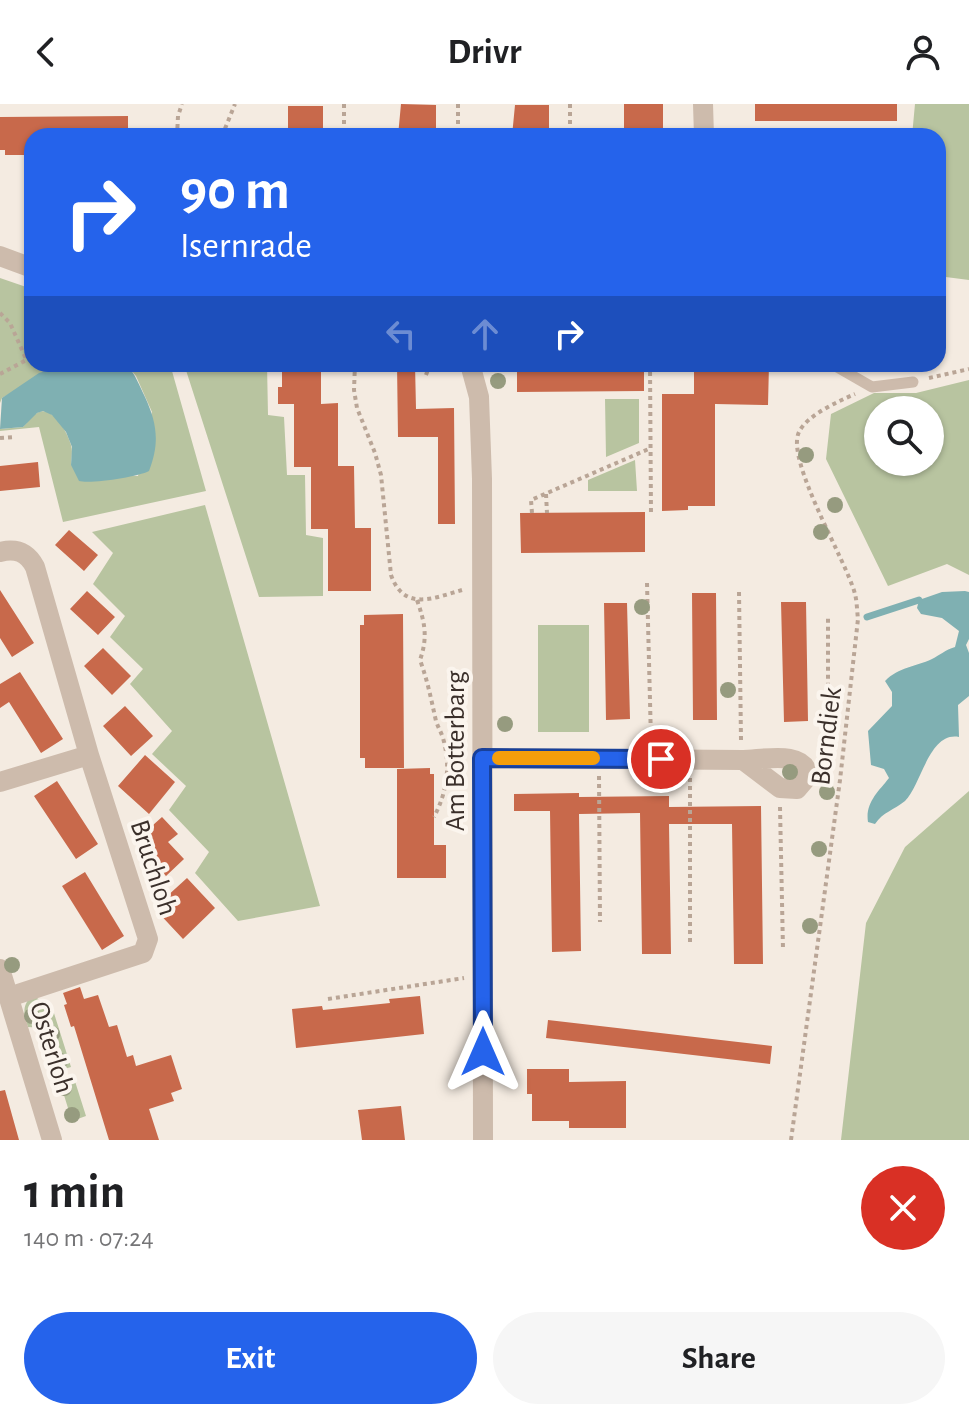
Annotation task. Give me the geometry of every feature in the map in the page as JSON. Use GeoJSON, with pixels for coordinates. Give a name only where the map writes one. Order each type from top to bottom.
{"type":"FeatureCollection","features":[{"type":"Feature","properties":{"kind":"street"},"geometry":{"type":"LineString","coordinates":[[703,104],[704,128]]}},
{"type":"Feature","properties":{"kind":"street"},"geometry":{"type":"LineString","coordinates":[[0,256],[24,265]]}},
{"type":"Feature","properties":{"kind":"street","name":"Am Botterbarg"},"geometry":{"type":"LineString","coordinates":[[472,372],[479,397],[481,440],[483,1140]]}},
{"type":"Feature","properties":{"kind":"street","name":"Bruchloh"},"geometry":{"type":"LineString","coordinates":[[0,552],[15,550],[24,553],[35,567],[89,755],[148,939],[143,953],[9,997]]}},
{"type":"Feature","properties":{"kind":"street"},"geometry":{"type":"LineString","coordinates":[[482,758],[742,751]]}},
{"type":"Feature","properties":{"kind":"street"},"geometry":{"type":"LineString","coordinates":[[0,782],[89,755]]}},
{"type":"Feature","properties":{"kind":"street","name":"Osterloh"},"geometry":{"type":"LineString","coordinates":[[0,969],[52,1140]]}},
{"type":"Feature","properties":{"kind":"lane"},"geometry":{"type":"LineString","coordinates":[[846,372],[872,387],[913,382]]}},
{"type":"Feature","properties":{"kind":"path"},"geometry":{"type":"LineString","coordinates":[[178,128],[182,104]]}},
{"type":"Feature","properties":{"kind":"path"},"geometry":{"type":"LineString","coordinates":[[225,128],[235,104]]}},
{"type":"Feature","properties":{"kind":"path"},"geometry":{"type":"LineString","coordinates":[[344,104],[344,128]]}},
{"type":"Feature","properties":{"kind":"path"},"geometry":{"type":"LineString","coordinates":[[458,104],[458,128]]}},
{"type":"Feature","properties":{"kind":"path"},"geometry":{"type":"LineString","coordinates":[[570,104],[570,128]]}},
{"type":"Feature","properties":{"kind":"path"},"geometry":{"type":"LineString","coordinates":[[0,313],[10,323],[24,349]]}},
{"type":"Feature","properties":{"kind":"path"},"geometry":{"type":"LineString","coordinates":[[0,374],[24,361]]}},
{"type":"Feature","properties":{"kind":"path"},"geometry":{"type":"LineString","coordinates":[[913,382],[969,369]]}},
{"type":"Feature","properties":{"kind":"path"},"geometry":{"type":"LineString","coordinates":[[355,372],[357,408],[381,475],[391,575],[396,589],[417,600],[465,590]]}},
{"type":"Feature","properties":{"kind":"path"},"geometry":{"type":"LineString","coordinates":[[650,372],[651,516]]}},
{"type":"Feature","properties":{"kind":"path","name":"Borndiek"},"geometry":{"type":"LineString","coordinates":[[791,1140],[840,780],[858,619],[855,592],[802,468],[799,432],[815,416],[872,387]]}},
{"type":"Feature","properties":{"kind":"path"},"geometry":{"type":"LineString","coordinates":[[0,438],[15,437]]}},
{"type":"Feature","properties":{"kind":"path"},"geometry":{"type":"LineString","coordinates":[[532,513],[531,500],[651,448]]}},
{"type":"Feature","properties":{"kind":"path"},"geometry":{"type":"LineString","coordinates":[[546,494],[547,513]]}},
{"type":"Feature","properties":{"kind":"path"},"geometry":{"type":"LineString","coordinates":[[647,583],[651,742]]}},
{"type":"Feature","properties":{"kind":"path"},"geometry":{"type":"LineString","coordinates":[[739,592],[742,751]]}},
{"type":"Feature","properties":{"kind":"path"},"geometry":{"type":"LineString","coordinates":[[417,600],[426,627],[426,643],[420,660],[431,689],[448,772],[445,795],[434,817]]}},
{"type":"Feature","properties":{"kind":"path"},"geometry":{"type":"LineString","coordinates":[[819,747],[828,738],[828,615]]}},
{"type":"Feature","properties":{"kind":"path"},"geometry":{"type":"LineString","coordinates":[[690,768],[690,943]]}},
{"type":"Feature","properties":{"kind":"path"},"geometry":{"type":"LineString","coordinates":[[599,769],[600,922]]}},
{"type":"Feature","properties":{"kind":"path"},"geometry":{"type":"LineString","coordinates":[[832,779],[840,780]]}},
{"type":"Feature","properties":{"kind":"path"},"geometry":{"type":"LineString","coordinates":[[780,804],[783,949]]}},
{"type":"Feature","properties":{"kind":"path"},"geometry":{"type":"LineString","coordinates":[[328,999],[467,977]]}},
{"type":"Feature","properties":{"kind":"green space"},"geometry":{"type":"Polygon","coordinates":[[[915,104],[969,104],[969,280],[946,277],[946,128],[913,128],[915,104]]]}},
{"type":"Feature","properties":{"kind":"green space"},"geometry":{"type":"Polygon","coordinates":[[[0,278],[24,286],[24,372],[48,372],[2,398],[0,403],[0,278]]]}},
{"type":"Feature","properties":{"kind":"green space"},"geometry":{"type":"Polygon","coordinates":[[[133,372],[172,372],[206,491],[63,522],[39,427],[0,429],[23,427],[35,414],[43,411],[49,413],[59,422],[69,440],[71,465],[107,479],[138,476],[152,412],[133,372]]]}},
{"type":"Feature","properties":{"kind":"green space"},"geometry":{"type":"Polygon","coordinates":[[[187,372],[267,372],[268,415],[284,417],[287,475],[305,475],[306,535],[323,538],[323,596],[259,597],[187,372]]]}},
{"type":"Feature","properties":{"kind":"green space"},"geometry":{"type":"Polygon","coordinates":[[[969,380],[969,575],[947,564],[888,586],[826,459],[831,414],[864,398],[864,476],[944,476],[944,396],[868,396],[874,393],[916,393],[969,380]]]}},
{"type":"Feature","properties":{"kind":"green space"},"geometry":{"type":"Polygon","coordinates":[[[605,399],[639,399],[639,443],[606,457],[605,399]]]}},
{"type":"Feature","properties":{"kind":"green space"},"geometry":{"type":"Polygon","coordinates":[[[635,460],[637,491],[588,491],[588,480],[635,460]]]}},
{"type":"Feature","properties":{"kind":"green space"},"geometry":{"type":"Polygon","coordinates":[[[205,505],[320,906],[238,921],[195,873],[209,852],[169,810],[186,786],[152,754],[172,731],[130,684],[143,669],[110,637],[125,616],[93,584],[113,553],[92,532],[205,505]]]}},
{"type":"Feature","properties":{"kind":"green space"},"geometry":{"type":"Polygon","coordinates":[[[538,625],[589,625],[589,732],[538,732],[538,625]]]}},
{"type":"Feature","properties":{"kind":"green space"},"geometry":{"type":"Polygon","coordinates":[[[969,791],[969,1140],[841,1140],[866,923],[905,847],[969,791]]]}},
{"type":"Feature","properties":{"kind":"green space"},"geometry":{"type":"Polygon","coordinates":[[[33,995],[53,1010],[71,1067],[57,1071],[44,1028],[28,1027],[24,1010],[33,995]]]}},
{"type":"Feature","properties":{"kind":"green space"},"geometry":{"type":"Polygon","coordinates":[[[73,1075],[86,1116],[72,1121],[59,1079],[73,1075]]]}},
{"type":"Feature","properties":{"kind":"water"},"geometry":{"type":"Polygon","coordinates":[[[132,372],[154,424],[156,442],[149,471],[93,482],[79,481],[71,465],[72,447],[66,432],[52,415],[43,411],[23,427],[0,429],[2,398],[39,373],[132,372]]]}},
{"type":"Feature","properties":{"kind":"water"},"geometry":{"type":"Polygon","coordinates":[[[942,592],[969,592],[969,639],[966,645],[969,653],[969,696],[958,705],[959,737],[949,737],[940,742],[905,801],[875,824],[868,822],[870,803],[889,778],[884,769],[871,765],[868,731],[892,706],[892,692],[885,681],[902,670],[955,647],[959,631],[942,618],[921,614],[917,608],[919,600],[942,592]]]}},
{"type":"Feature","properties":{"kind":"building"},"geometry":{"type":"Polygon","coordinates":[[[401,104],[436,105],[436,128],[399,128],[401,104]]]}},
{"type":"Feature","properties":{"kind":"building"},"geometry":{"type":"Polygon","coordinates":[[[624,104],[663,104],[663,128],[624,128],[624,104]]]}},
{"type":"Feature","properties":{"kind":"building"},"geometry":{"type":"Polygon","coordinates":[[[755,104],[897,104],[897,121],[755,121],[755,104]]]}},
{"type":"Feature","properties":{"kind":"building"},"geometry":{"type":"Polygon","coordinates":[[[515,105],[549,105],[549,128],[513,128],[515,105]]]}},
{"type":"Feature","properties":{"kind":"building"},"geometry":{"type":"Polygon","coordinates":[[[288,106],[323,106],[323,128],[288,128],[288,106]]]}},
{"type":"Feature","properties":{"kind":"building"},"geometry":{"type":"Polygon","coordinates":[[[128,116],[128,128],[24,128],[24,155],[5,155],[5,150],[0,150],[0,117],[128,116]]]}},
{"type":"Feature","properties":{"kind":"building"},"geometry":{"type":"Polygon","coordinates":[[[282,372],[321,372],[321,404],[338,403],[338,466],[354,466],[355,528],[371,528],[371,591],[328,591],[328,529],[311,529],[311,467],[294,467],[294,404],[278,404],[278,387],[282,387],[282,372]]]}},
{"type":"Feature","properties":{"kind":"building"},"geometry":{"type":"Polygon","coordinates":[[[397,372],[415,372],[416,409],[454,408],[455,524],[438,524],[438,437],[398,437],[397,372]]]}},
{"type":"Feature","properties":{"kind":"building"},"geometry":{"type":"Polygon","coordinates":[[[517,372],[644,372],[644,391],[517,392],[517,372]]]}},
{"type":"Feature","properties":{"kind":"building"},"geometry":{"type":"Polygon","coordinates":[[[694,372],[769,372],[768,405],[715,404],[715,506],[688,506],[688,510],[662,511],[662,394],[694,394],[694,372]]]}},
{"type":"Feature","properties":{"kind":"building"},"geometry":{"type":"Polygon","coordinates":[[[38,462],[40,487],[0,491],[0,466],[38,462]]]}},
{"type":"Feature","properties":{"kind":"building"},"geometry":{"type":"Polygon","coordinates":[[[645,512],[645,552],[521,553],[520,513],[645,512]]]}},
{"type":"Feature","properties":{"kind":"building"},"geometry":{"type":"Polygon","coordinates":[[[69,530],[98,555],[84,571],[55,545],[69,530]]]}},
{"type":"Feature","properties":{"kind":"building"},"geometry":{"type":"Polygon","coordinates":[[[0,590],[34,643],[12,657],[0,638],[0,590]]]}},
{"type":"Feature","properties":{"kind":"building"},"geometry":{"type":"Polygon","coordinates":[[[87,591],[115,617],[98,635],[70,609],[87,591]]]}},
{"type":"Feature","properties":{"kind":"building"},"geometry":{"type":"Polygon","coordinates":[[[692,593],[716,593],[717,720],[693,720],[692,593]]]}},
{"type":"Feature","properties":{"kind":"building"},"geometry":{"type":"Polygon","coordinates":[[[781,602],[806,602],[808,721],[784,722],[781,602]]]}},
{"type":"Feature","properties":{"kind":"building"},"geometry":{"type":"Polygon","coordinates":[[[604,603],[627,603],[630,719],[606,720],[604,603]]]}},
{"type":"Feature","properties":{"kind":"building"},"geometry":{"type":"Polygon","coordinates":[[[403,614],[404,768],[365,768],[365,758],[360,758],[360,625],[364,625],[364,615],[403,614]]]}},
{"type":"Feature","properties":{"kind":"building"},"geometry":{"type":"Polygon","coordinates":[[[103,648],[131,676],[112,695],[84,666],[103,648]]]}},
{"type":"Feature","properties":{"kind":"building"},"geometry":{"type":"Polygon","coordinates":[[[20,672],[63,739],[41,753],[9,702],[0,708],[0,684],[20,672]]]}},
{"type":"Feature","properties":{"kind":"building"},"geometry":{"type":"Polygon","coordinates":[[[125,706],[153,736],[131,756],[103,726],[125,706]]]}},
{"type":"Feature","properties":{"kind":"building"},"geometry":{"type":"Polygon","coordinates":[[[145,755],[175,782],[149,814],[118,786],[145,755]]]}},
{"type":"Feature","properties":{"kind":"building"},"geometry":{"type":"Polygon","coordinates":[[[430,768],[430,774],[434,774],[434,845],[446,845],[446,878],[397,878],[397,769],[430,768]]]}},
{"type":"Feature","properties":{"kind":"building"},"geometry":{"type":"Polygon","coordinates":[[[57,781],[98,844],[76,859],[34,796],[57,781]]]}},
{"type":"Feature","properties":{"kind":"building"},"geometry":{"type":"Polygon","coordinates":[[[579,793],[579,797],[669,796],[669,807],[761,806],[763,964],[734,964],[732,824],[669,824],[671,954],[642,954],[640,813],[579,814],[581,951],[552,952],[550,811],[514,811],[514,794],[579,793]]]}},
{"type":"Feature","properties":{"kind":"building"},"geometry":{"type":"Polygon","coordinates":[[[162,817],[178,834],[168,842],[184,859],[166,876],[134,842],[162,817]]]}},
{"type":"Feature","properties":{"kind":"building"},"geometry":{"type":"Polygon","coordinates":[[[85,872],[124,936],[102,950],[62,886],[85,872]]]}},
{"type":"Feature","properties":{"kind":"building"},"geometry":{"type":"Polygon","coordinates":[[[187,878],[215,908],[183,939],[154,908],[187,878]]]}},
{"type":"Feature","properties":{"kind":"building"},"geometry":{"type":"Polygon","coordinates":[[[80,987],[84,999],[98,995],[109,1027],[117,1025],[127,1057],[133,1055],[136,1066],[171,1055],[182,1089],[171,1093],[174,1101],[149,1109],[159,1140],[109,1140],[74,1026],[71,1027],[64,1005],[67,1004],[63,993],[80,987]]]}},
{"type":"Feature","properties":{"kind":"building"},"geometry":{"type":"Polygon","coordinates":[[[420,996],[424,1034],[296,1048],[292,1009],[322,1006],[323,1010],[390,1003],[389,999],[420,996]]]}},
{"type":"Feature","properties":{"kind":"building"},"geometry":{"type":"Polygon","coordinates":[[[548,1020],[772,1046],[770,1064],[546,1038],[548,1020]]]}},
{"type":"Feature","properties":{"kind":"building"},"geometry":{"type":"Polygon","coordinates":[[[527,1069],[569,1069],[569,1082],[626,1081],[626,1128],[569,1128],[569,1121],[532,1121],[532,1094],[527,1094],[527,1069]]]}},
{"type":"Feature","properties":{"kind":"building"},"geometry":{"type":"Polygon","coordinates":[[[5,1090],[19,1140],[0,1140],[0,1091],[5,1090]]]}},
{"type":"Feature","properties":{"kind":"building"},"geometry":{"type":"Polygon","coordinates":[[[401,1106],[405,1140],[362,1140],[358,1110],[401,1106]]]}},
{"type":"Feature","properties":{"kind":"waterway"},"geometry":{"type":"LineString","coordinates":[[867,617],[919,600]]}},
{"type":"Feature","properties":{"kind":"slow traffic"},"geometry":{"type":"LineString","coordinates":[[499,758],[593,758]]}},
{"type":"Feature","properties":{"kind":"route"},"geometry":{"type":"LineString","coordinates":[[483,1052],[482,758],[661,759]]}}]}
